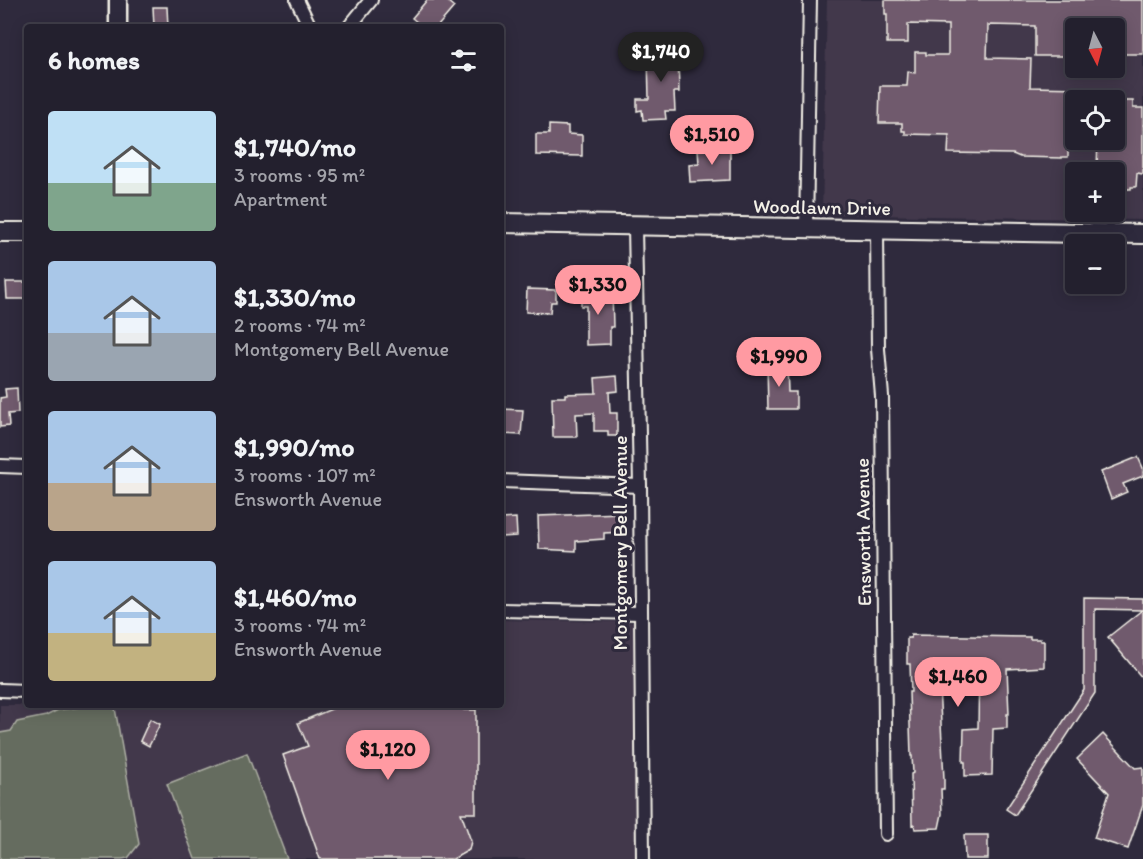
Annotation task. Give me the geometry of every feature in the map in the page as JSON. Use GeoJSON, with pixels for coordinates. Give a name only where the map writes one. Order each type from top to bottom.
{"type":"FeatureCollection","features":[{"type":"Feature","properties":{"kind":"main road","name":"Woodlawn Drive"},"geometry":{"type":"LineString","coordinates":[[504,223],[1143,234]]}},
{"type":"Feature","properties":{"kind":"main road"},"geometry":{"type":"LineString","coordinates":[[0,232],[24,232]]}},
{"type":"Feature","properties":{"kind":"street"},"geometry":{"type":"LineString","coordinates":[[118,0],[118,24]]}},
{"type":"Feature","properties":{"kind":"street"},"geometry":{"type":"LineString","coordinates":[[297,0],[309,24]]}},
{"type":"Feature","properties":{"kind":"street"},"geometry":{"type":"LineString","coordinates":[[351,24],[371,0]]}},
{"type":"Feature","properties":{"kind":"street"},"geometry":{"type":"LineString","coordinates":[[806,229],[810,0]]}},
{"type":"Feature","properties":{"kind":"street","name":"Montgomery Bell Avenue"},"geometry":{"type":"LineString","coordinates":[[635,227],[643,859]]}},
{"type":"Feature","properties":{"kind":"street","name":"Ensworth Avenue"},"geometry":{"type":"LineString","coordinates":[[877,230],[878,349],[882,396],[885,834]]}},
{"type":"Feature","properties":{"kind":"street"},"geometry":{"type":"LineString","coordinates":[[0,466],[24,467]]}},
{"type":"Feature","properties":{"kind":"street"},"geometry":{"type":"LineString","coordinates":[[504,481],[640,486]]}},
{"type":"Feature","properties":{"kind":"street"},"geometry":{"type":"LineString","coordinates":[[504,610],[640,613]]}},
{"type":"Feature","properties":{"kind":"street"},"geometry":{"type":"LineString","coordinates":[[0,690],[24,691]]}},
{"type":"Feature","properties":{"kind":"shaded area"},"geometry":{"type":"Polygon","coordinates":[[[827,0],[1143,0],[1143,220],[1125,220],[1125,162],[1065,162],[1065,219],[822,214],[827,0]]]}},
{"type":"Feature","properties":{"kind":"shaded area"},"geometry":{"type":"Polygon","coordinates":[[[504,620],[635,622],[638,859],[0,859],[0,705],[24,705],[24,708],[504,708],[504,620]]]}},
{"type":"Feature","properties":{"kind":"green space"},"geometry":{"type":"Polygon","coordinates":[[[115,708],[139,844],[128,858],[0,859],[0,733],[11,731],[17,722],[46,716],[58,710],[115,708]]]}},
{"type":"Feature","properties":{"kind":"green space"},"geometry":{"type":"Polygon","coordinates":[[[247,753],[287,859],[195,859],[167,784],[247,753]]]}},
{"type":"Feature","properties":{"kind":"building"},"geometry":{"type":"Polygon","coordinates":[[[427,0],[446,0],[454,7],[440,24],[419,24],[412,18],[427,0]]]}},
{"type":"Feature","properties":{"kind":"building"},"geometry":{"type":"Polygon","coordinates":[[[885,0],[1143,0],[1143,54],[1125,54],[1125,18],[1065,18],[1065,56],[1035,56],[1035,26],[988,25],[987,58],[1031,59],[1030,87],[1081,88],[1081,90],[1065,90],[1065,150],[1068,150],[1068,157],[948,153],[949,135],[905,134],[905,131],[902,131],[902,123],[879,123],[880,86],[907,86],[908,72],[915,73],[915,52],[926,52],[926,55],[948,55],[948,25],[908,24],[908,43],[887,43],[887,14],[885,14],[885,0]]]}},
{"type":"Feature","properties":{"kind":"building"},"geometry":{"type":"Polygon","coordinates":[[[153,7],[167,7],[168,24],[154,24],[153,7]]]}},
{"type":"Feature","properties":{"kind":"building"},"geometry":{"type":"Polygon","coordinates":[[[675,41],[675,54],[678,54],[679,92],[674,92],[675,111],[665,111],[666,119],[643,120],[642,110],[637,111],[637,99],[649,99],[648,56],[657,55],[657,42],[675,41]]]}},
{"type":"Feature","properties":{"kind":"building"},"geometry":{"type":"Polygon","coordinates":[[[1125,101],[1133,101],[1133,108],[1143,108],[1143,174],[1137,173],[1136,187],[1125,189],[1125,162],[1097,162],[1098,150],[1125,150],[1125,101]]]}},
{"type":"Feature","properties":{"kind":"building"},"geometry":{"type":"Polygon","coordinates":[[[549,125],[568,126],[568,134],[582,135],[582,156],[536,155],[536,134],[549,134],[549,125]]]}},
{"type":"Feature","properties":{"kind":"building"},"geometry":{"type":"Polygon","coordinates":[[[730,148],[730,180],[690,182],[689,165],[699,164],[698,150],[730,148]]]}},
{"type":"Feature","properties":{"kind":"building"},"geometry":{"type":"Polygon","coordinates":[[[6,282],[24,282],[24,299],[7,299],[6,282]]]}},
{"type":"Feature","properties":{"kind":"building"},"geometry":{"type":"Polygon","coordinates":[[[527,289],[556,290],[556,302],[551,302],[550,313],[526,312],[527,289]]]}},
{"type":"Feature","properties":{"kind":"building"},"geometry":{"type":"Polygon","coordinates":[[[589,290],[612,290],[613,327],[610,327],[610,344],[586,345],[586,306],[581,306],[581,294],[589,294],[589,290]]]}},
{"type":"Feature","properties":{"kind":"building"},"geometry":{"type":"Polygon","coordinates":[[[787,363],[788,392],[796,392],[796,409],[768,409],[767,364],[787,363]]]}},
{"type":"Feature","properties":{"kind":"building"},"geometry":{"type":"Polygon","coordinates":[[[617,376],[618,391],[609,392],[610,413],[617,413],[617,436],[608,436],[608,431],[594,431],[594,413],[576,414],[577,437],[553,437],[552,397],[565,397],[565,394],[596,393],[595,378],[617,376]]]}},
{"type":"Feature","properties":{"kind":"building"},"geometry":{"type":"Polygon","coordinates":[[[17,388],[18,413],[8,414],[9,426],[0,427],[0,398],[6,397],[5,389],[17,388]]]}},
{"type":"Feature","properties":{"kind":"building"},"geometry":{"type":"Polygon","coordinates":[[[504,409],[523,410],[521,435],[504,434],[504,409]]]}},
{"type":"Feature","properties":{"kind":"building"},"geometry":{"type":"Polygon","coordinates":[[[1138,457],[1143,468],[1143,476],[1123,484],[1127,492],[1111,499],[1101,472],[1138,457]]]}},
{"type":"Feature","properties":{"kind":"building"},"geometry":{"type":"Polygon","coordinates":[[[622,513],[623,532],[604,533],[604,539],[576,541],[576,551],[539,549],[538,516],[622,513]]]}},
{"type":"Feature","properties":{"kind":"building"},"geometry":{"type":"Polygon","coordinates":[[[516,518],[517,536],[504,537],[504,519],[516,518]]]}},
{"type":"Feature","properties":{"kind":"building"},"geometry":{"type":"Polygon","coordinates":[[[1084,598],[1143,599],[1143,679],[1108,637],[1142,610],[1095,609],[1095,693],[1015,815],[1006,809],[1084,690],[1084,598]]]}},
{"type":"Feature","properties":{"kind":"building"},"geometry":{"type":"Polygon","coordinates":[[[911,635],[1030,637],[1030,639],[1044,641],[1044,667],[1007,669],[1009,714],[1007,714],[1007,728],[993,729],[992,775],[965,776],[965,762],[963,762],[964,729],[978,728],[979,668],[938,668],[944,779],[944,789],[941,789],[942,814],[939,828],[915,829],[914,824],[912,825],[911,774],[913,773],[909,692],[911,692],[910,664],[907,664],[907,638],[911,638],[911,635]]]}},
{"type":"Feature","properties":{"kind":"building"},"geometry":{"type":"Polygon","coordinates":[[[334,708],[464,708],[464,710],[476,710],[476,813],[461,813],[471,841],[469,850],[453,859],[320,859],[283,755],[308,746],[298,723],[334,708]]]}},
{"type":"Feature","properties":{"kind":"building"},"geometry":{"type":"Polygon","coordinates":[[[150,719],[160,724],[149,746],[140,741],[150,719]]]}},
{"type":"Feature","properties":{"kind":"building"},"geometry":{"type":"Polygon","coordinates":[[[1103,734],[1135,768],[1143,767],[1143,805],[1128,849],[1094,838],[1109,793],[1077,759],[1103,734]]]}},
{"type":"Feature","properties":{"kind":"building"},"geometry":{"type":"Polygon","coordinates":[[[964,835],[988,835],[988,859],[965,859],[964,835]]]}}]}
